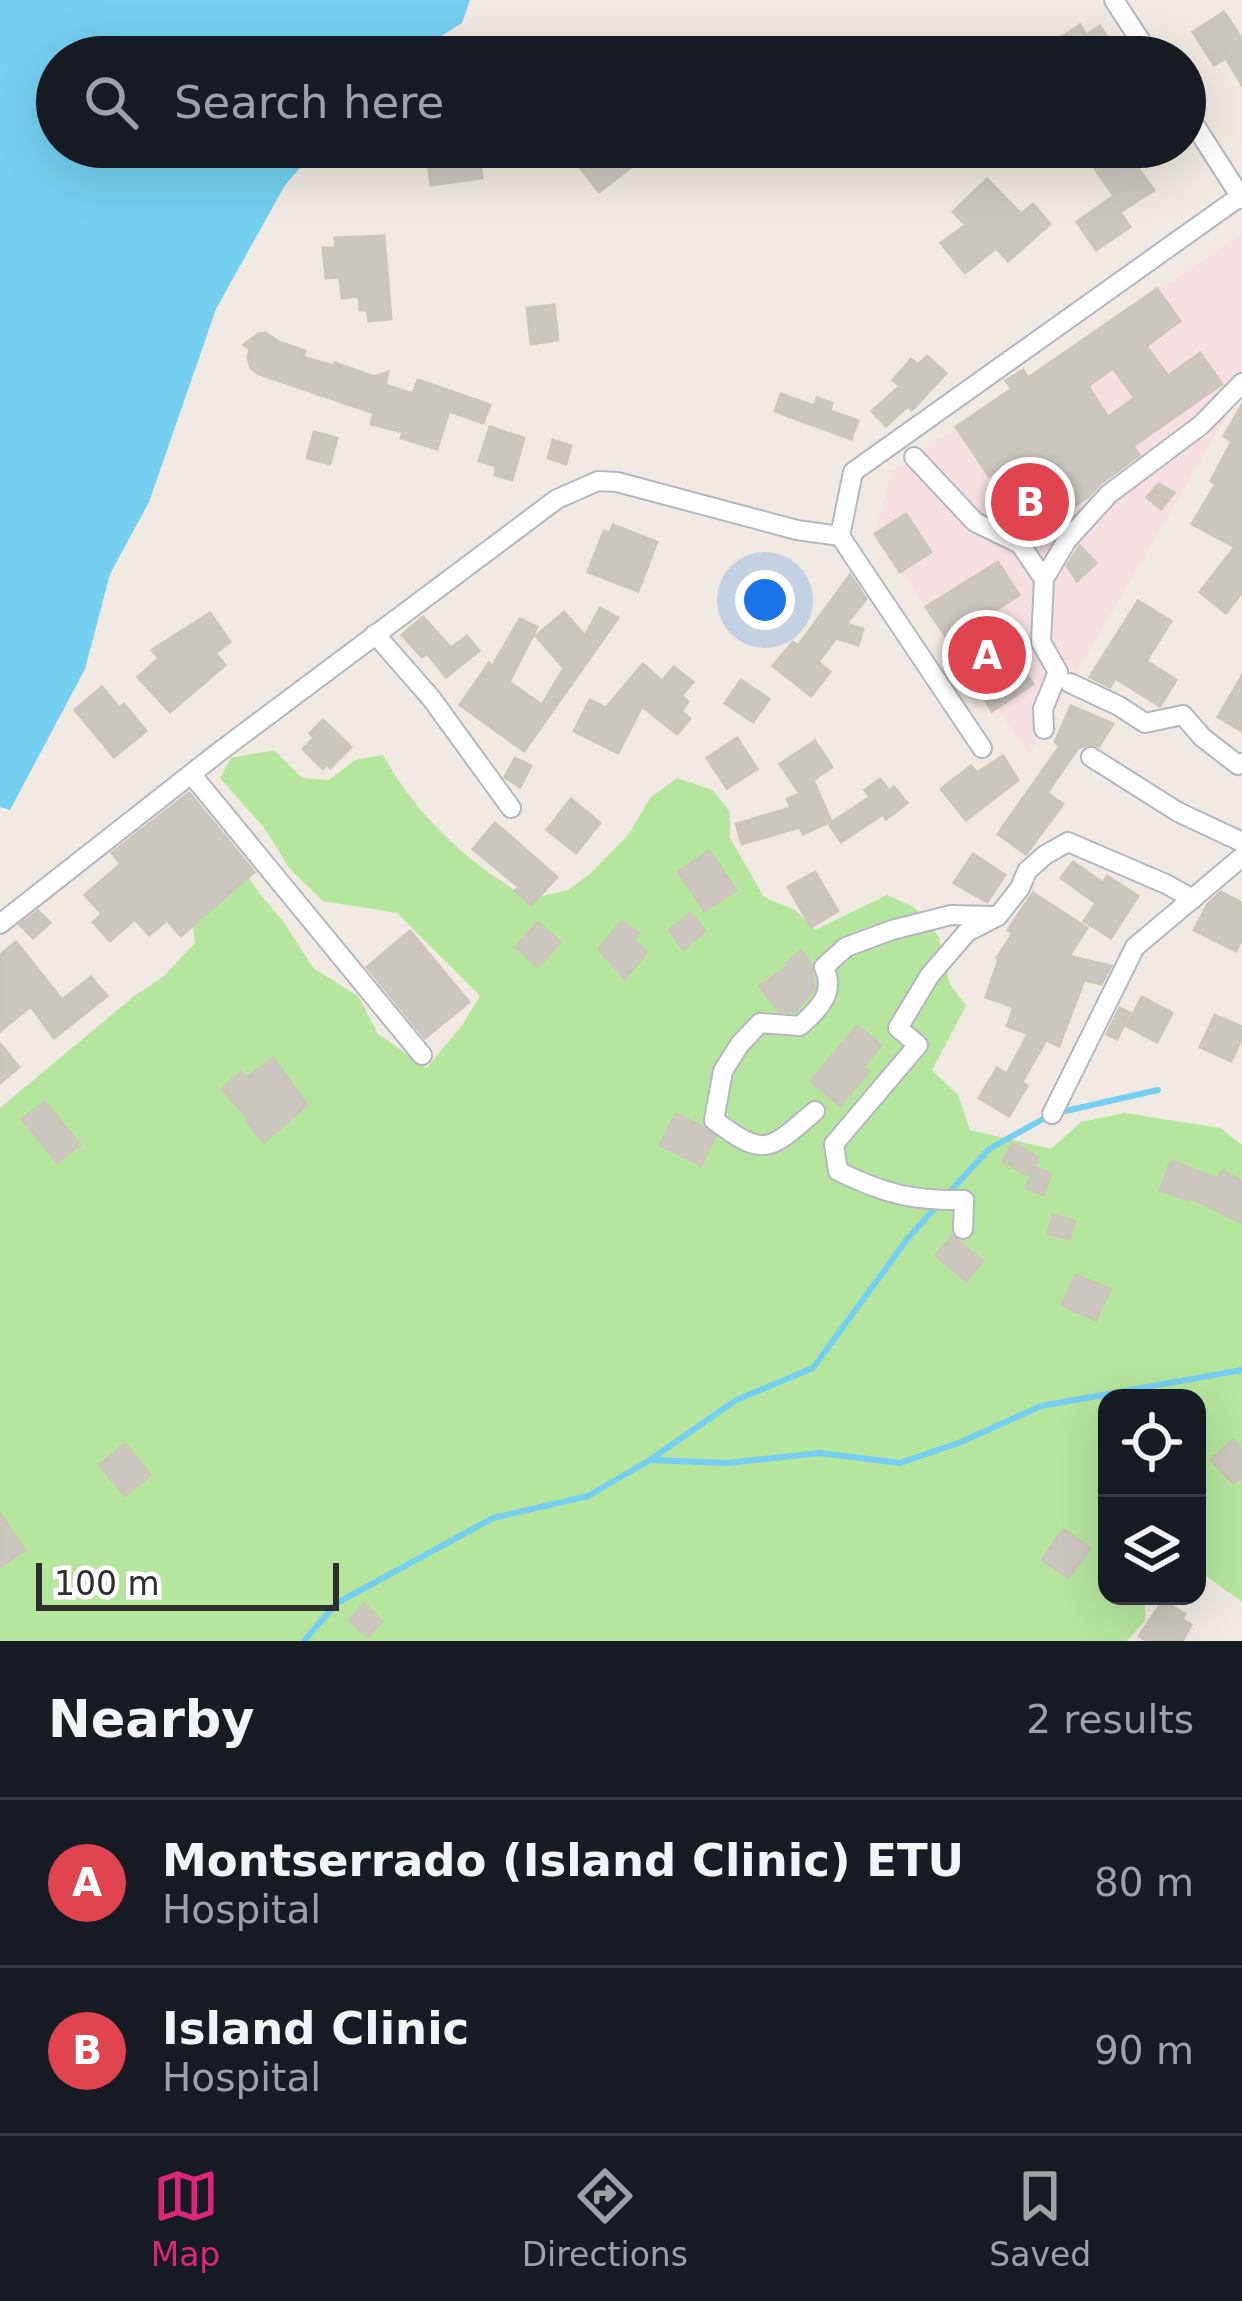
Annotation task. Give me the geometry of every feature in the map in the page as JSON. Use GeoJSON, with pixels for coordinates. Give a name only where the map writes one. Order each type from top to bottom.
{"type":"FeatureCollection","features":[{"type":"Feature","properties":{"kind":"street"},"geometry":{"type":"LineString","coordinates":[[1114,0],[1137,36]]}},
{"type":"Feature","properties":{"kind":"street"},"geometry":{"type":"LineString","coordinates":[[982,748],[841,536],[853,472],[1242,197],[1206,142]]}},
{"type":"Feature","properties":{"kind":"street"},"geometry":{"type":"LineString","coordinates":[[1044,729],[1043,710],[1058,672],[1041,642],[1044,579],[1067,539],[1109,494],[1201,425],[1242,383]]}},
{"type":"Feature","properties":{"kind":"street"},"geometry":{"type":"LineString","coordinates":[[914,457],[975,522],[1020,544],[1044,579]]}},
{"type":"Feature","properties":{"kind":"street"},"geometry":{"type":"LineString","coordinates":[[0,924],[557,499],[598,482],[617,482],[797,530],[841,536]]}},
{"type":"Feature","properties":{"kind":"street"},"geometry":{"type":"LineString","coordinates":[[375,634],[430,698],[511,808]]}},
{"type":"Feature","properties":{"kind":"street"},"geometry":{"type":"LineString","coordinates":[[1070,683],[1144,723],[1183,715],[1202,737],[1238,765],[1242,763]]}},
{"type":"Feature","properties":{"kind":"street"},"geometry":{"type":"LineString","coordinates":[[1091,757],[1178,812],[1242,842]]}},
{"type":"Feature","properties":{"kind":"street"},"geometry":{"type":"LineString","coordinates":[[192,775],[422,1054]]}},
{"type":"Feature","properties":{"kind":"street"},"geometry":{"type":"LineString","coordinates":[[963,1229],[964,1200],[928,1201],[875,1189],[838,1171],[834,1144],[918,1045],[898,1028],[930,975],[967,932],[998,916],[1027,871],[1068,842],[1193,899]]}},
{"type":"Feature","properties":{"kind":"street"},"geometry":{"type":"LineString","coordinates":[[1052,1114],[1135,947],[1242,857]]}},
{"type":"Feature","properties":{"kind":"street"},"geometry":{"type":"LineString","coordinates":[[815,1111],[766,1147],[740,1140],[714,1120],[723,1071],[740,1044],[760,1023],[800,1026],[826,1001],[829,984],[824,967],[846,946],[951,915],[998,916]]}},
{"type":"Feature","properties":{"kind":"shaded area"},"geometry":{"type":"Polygon","coordinates":[[[1242,233],[1242,390],[1029,754],[875,534],[892,471],[1242,233]]]}},
{"type":"Feature","properties":{"kind":"green space"},"geometry":{"type":"Polygon","coordinates":[[[274,750],[302,778],[329,780],[355,760],[383,755],[446,837],[530,899],[568,890],[590,874],[629,834],[650,798],[677,778],[713,790],[730,812],[730,838],[764,897],[795,910],[815,930],[887,895],[915,908],[939,937],[950,984],[966,1006],[932,1070],[958,1095],[970,1130],[1051,1149],[1081,1122],[1125,1113],[1220,1128],[1242,1145],[1242,1602],[1206,1576],[1206,1389],[1098,1389],[1098,1605],[1145,1605],[1145,1621],[1127,1641],[0,1641],[0,1108],[163,977],[195,943],[206,817],[313,968],[358,996],[378,1034],[427,1068],[480,996],[397,913],[323,901],[289,868],[265,829],[220,778],[231,758],[274,750]]]}},
{"type":"Feature","properties":{"kind":"water"},"geometry":{"type":"Polygon","coordinates":[[[0,0],[470,0],[462,23],[441,36],[36,36],[36,168],[300,168],[285,185],[216,309],[149,502],[110,574],[85,669],[10,810],[0,807],[0,0]]]}},
{"type":"Feature","properties":{"kind":"building"},"geometry":{"type":"Polygon","coordinates":[[[1224,12],[1242,39],[1242,85],[1226,58],[1214,65],[1206,52],[1206,36],[1193,32],[1224,12]]]}},
{"type":"Feature","properties":{"kind":"building"},"geometry":{"type":"Polygon","coordinates":[[[1080,25],[1086,35],[1100,26],[1106,36],[1063,36],[1080,25]]]}},
{"type":"Feature","properties":{"kind":"building"},"geometry":{"type":"Polygon","coordinates":[[[429,168],[481,168],[482,178],[431,185],[429,168]]]}},
{"type":"Feature","properties":{"kind":"building"},"geometry":{"type":"Polygon","coordinates":[[[581,168],[630,168],[599,192],[581,168]]]}},
{"type":"Feature","properties":{"kind":"building"},"geometry":{"type":"Polygon","coordinates":[[[1095,168],[1138,168],[1154,190],[1120,212],[1130,227],[1096,250],[1077,222],[1114,196],[1095,168]]]}},
{"type":"Feature","properties":{"kind":"building"},"geometry":{"type":"Polygon","coordinates":[[[987,179],[1021,214],[1033,204],[1050,224],[1008,261],[996,248],[965,273],[941,243],[966,225],[953,212],[987,179]]]}},
{"type":"Feature","properties":{"kind":"building"},"geometry":{"type":"Polygon","coordinates":[[[384,236],[391,319],[369,321],[367,310],[360,310],[359,296],[342,298],[340,277],[326,278],[323,248],[336,248],[335,238],[384,236]]]}},
{"type":"Feature","properties":{"kind":"building"},"geometry":{"type":"Polygon","coordinates":[[[1157,289],[1180,321],[1146,346],[1168,376],[1200,353],[1222,384],[1133,446],[1139,455],[1044,526],[1003,466],[989,476],[956,427],[1012,389],[1006,381],[1023,370],[1028,378],[1157,289]],[[1113,368],[1088,386],[1108,417],[1135,398],[1113,368]]]}},
{"type":"Feature","properties":{"kind":"building"},"geometry":{"type":"Polygon","coordinates":[[[554,305],[558,340],[531,344],[527,308],[554,305]]]}},
{"type":"Feature","properties":{"kind":"building"},"geometry":{"type":"Polygon","coordinates":[[[265,333],[305,351],[303,357],[374,377],[388,372],[385,385],[413,394],[418,380],[490,405],[483,423],[449,411],[437,449],[401,438],[403,432],[371,424],[374,413],[251,368],[250,349],[244,345],[265,333]]]}},
{"type":"Feature","properties":{"kind":"building"},"geometry":{"type":"Polygon","coordinates":[[[927,356],[946,373],[912,410],[908,406],[886,426],[872,411],[900,386],[893,380],[911,359],[918,365],[927,356]]]}},
{"type":"Feature","properties":{"kind":"building"},"geometry":{"type":"Polygon","coordinates":[[[781,394],[814,406],[817,398],[832,403],[830,411],[858,421],[851,439],[775,411],[781,394]]]}},
{"type":"Feature","properties":{"kind":"building"},"geometry":{"type":"Polygon","coordinates":[[[1242,405],[1242,592],[1226,613],[1200,592],[1235,547],[1192,524],[1216,484],[1211,481],[1232,441],[1224,436],[1242,405]]]}},
{"type":"Feature","properties":{"kind":"building"},"geometry":{"type":"Polygon","coordinates":[[[490,427],[524,438],[512,480],[495,475],[496,466],[479,461],[490,427]]]}},
{"type":"Feature","properties":{"kind":"building"},"geometry":{"type":"Polygon","coordinates":[[[314,432],[337,438],[330,464],[307,458],[314,432]]]}},
{"type":"Feature","properties":{"kind":"building"},"geometry":{"type":"Polygon","coordinates":[[[553,440],[571,446],[566,464],[548,458],[553,440]]]}},
{"type":"Feature","properties":{"kind":"building"},"geometry":{"type":"Polygon","coordinates":[[[1159,484],[1174,493],[1161,509],[1147,497],[1159,484]]]}},
{"type":"Feature","properties":{"kind":"building"},"geometry":{"type":"Polygon","coordinates":[[[906,514],[931,552],[900,572],[875,534],[906,514]]]}},
{"type":"Feature","properties":{"kind":"building"},"geometry":{"type":"Polygon","coordinates":[[[613,525],[657,542],[638,591],[588,572],[604,531],[610,533],[613,525]]]}},
{"type":"Feature","properties":{"kind":"building"},"geometry":{"type":"Polygon","coordinates":[[[1080,546],[1096,563],[1077,581],[1067,566],[1080,546]]]}},
{"type":"Feature","properties":{"kind":"building"},"geometry":{"type":"Polygon","coordinates":[[[998,562],[1019,595],[948,640],[926,607],[998,562]]]}},
{"type":"Feature","properties":{"kind":"building"},"geometry":{"type":"Polygon","coordinates":[[[850,575],[866,599],[846,624],[863,629],[858,645],[836,638],[818,662],[830,672],[811,696],[773,666],[793,642],[798,646],[850,575]]]}},
{"type":"Feature","properties":{"kind":"building"},"geometry":{"type":"Polygon","coordinates":[[[1138,601],[1171,621],[1146,661],[1176,680],[1160,706],[1115,678],[1110,687],[1090,677],[1138,601]]]}},
{"type":"Feature","properties":{"kind":"building"},"geometry":{"type":"Polygon","coordinates":[[[600,608],[618,618],[524,751],[460,705],[489,663],[492,667],[520,619],[537,627],[509,682],[542,705],[564,668],[536,636],[564,612],[585,636],[600,608]]]}},
{"type":"Feature","properties":{"kind":"building"},"geometry":{"type":"Polygon","coordinates":[[[210,613],[230,642],[215,653],[225,665],[170,712],[138,677],[159,658],[152,650],[210,613]]]}},
{"type":"Feature","properties":{"kind":"building"},"geometry":{"type":"Polygon","coordinates":[[[423,617],[451,648],[467,636],[479,651],[446,677],[427,653],[422,657],[402,635],[423,617]]]}},
{"type":"Feature","properties":{"kind":"building"},"geometry":{"type":"Polygon","coordinates":[[[1004,640],[1033,684],[992,711],[964,666],[1004,640]]]}},
{"type":"Feature","properties":{"kind":"building"},"geometry":{"type":"Polygon","coordinates":[[[643,664],[662,681],[674,667],[693,682],[681,696],[688,702],[681,711],[690,719],[677,734],[642,706],[618,753],[574,731],[590,700],[606,708],[643,664]]]}},
{"type":"Feature","properties":{"kind":"building"},"geometry":{"type":"Polygon","coordinates":[[[1242,676],[1242,731],[1218,717],[1242,676]]]}},
{"type":"Feature","properties":{"kind":"building"},"geometry":{"type":"Polygon","coordinates":[[[741,680],[769,699],[753,722],[725,703],[741,680]]]}},
{"type":"Feature","properties":{"kind":"building"},"geometry":{"type":"Polygon","coordinates":[[[102,687],[146,731],[114,757],[75,710],[102,687]]]}},
{"type":"Feature","properties":{"kind":"building"},"geometry":{"type":"Polygon","coordinates":[[[1071,706],[1113,724],[1099,746],[1078,748],[1047,793],[1063,804],[1026,854],[998,834],[1060,746],[1055,742],[1071,706]]]}},
{"type":"Feature","properties":{"kind":"building"},"geometry":{"type":"Polygon","coordinates":[[[323,720],[351,747],[323,769],[303,749],[323,720]]]}},
{"type":"Feature","properties":{"kind":"building"},"geometry":{"type":"Polygon","coordinates":[[[737,738],[757,769],[727,788],[707,758],[737,738]]]}},
{"type":"Feature","properties":{"kind":"building"},"geometry":{"type":"Polygon","coordinates":[[[815,741],[832,767],[813,780],[831,821],[803,834],[800,827],[742,844],[736,824],[791,808],[787,799],[800,794],[780,764],[815,741]]]}},
{"type":"Feature","properties":{"kind":"building"},"geometry":{"type":"Polygon","coordinates":[[[1003,756],[1018,780],[966,820],[941,789],[971,766],[977,773],[1003,756]]]}},
{"type":"Feature","properties":{"kind":"building"},"geometry":{"type":"Polygon","coordinates":[[[515,758],[531,766],[520,787],[505,777],[515,758]]]}},
{"type":"Feature","properties":{"kind":"building"},"geometry":{"type":"Polygon","coordinates":[[[880,779],[907,803],[841,842],[829,824],[870,797],[865,790],[880,779]]]}},
{"type":"Feature","properties":{"kind":"building"},"geometry":{"type":"Polygon","coordinates":[[[189,793],[254,872],[181,936],[167,920],[149,935],[135,919],[110,941],[93,922],[102,914],[85,895],[121,864],[112,853],[189,793]]]}},
{"type":"Feature","properties":{"kind":"building"},"geometry":{"type":"Polygon","coordinates":[[[571,799],[600,823],[576,853],[547,830],[571,799]]]}},
{"type":"Feature","properties":{"kind":"building"},"geometry":{"type":"Polygon","coordinates":[[[495,823],[557,877],[531,905],[515,891],[519,887],[473,849],[495,823]]]}},
{"type":"Feature","properties":{"kind":"building"},"geometry":{"type":"Polygon","coordinates":[[[709,851],[736,890],[705,911],[678,872],[709,851]]]}},
{"type":"Feature","properties":{"kind":"building"},"geometry":{"type":"Polygon","coordinates":[[[973,854],[1005,875],[987,902],[954,883],[973,854]]]}},
{"type":"Feature","properties":{"kind":"building"},"geometry":{"type":"Polygon","coordinates":[[[1073,862],[1103,883],[1107,876],[1138,896],[1111,938],[1084,921],[1096,903],[1061,878],[1073,862]]]}},
{"type":"Feature","properties":{"kind":"building"},"geometry":{"type":"Polygon","coordinates":[[[815,872],[838,911],[811,927],[788,887],[815,872]]]}},
{"type":"Feature","properties":{"kind":"building"},"geometry":{"type":"Polygon","coordinates":[[[1221,892],[1242,903],[1242,939],[1236,951],[1194,930],[1208,904],[1221,892]]]}},
{"type":"Feature","properties":{"kind":"building"},"geometry":{"type":"Polygon","coordinates":[[[1033,893],[1087,928],[1069,956],[1111,966],[1101,984],[1084,980],[1059,1046],[1046,1040],[1009,1116],[979,1098],[997,1068],[1007,1074],[1028,1034],[1007,1026],[1014,1007],[986,997],[997,958],[1013,933],[1008,930],[1033,893]]]}},
{"type":"Feature","properties":{"kind":"building"},"geometry":{"type":"Polygon","coordinates":[[[38,911],[50,923],[33,938],[20,925],[38,911]]]}},
{"type":"Feature","properties":{"kind":"building"},"geometry":{"type":"Polygon","coordinates":[[[690,913],[705,931],[683,949],[669,930],[690,913]]]}},
{"type":"Feature","properties":{"kind":"building"},"geometry":{"type":"Polygon","coordinates":[[[622,921],[638,933],[633,940],[647,952],[625,979],[599,949],[622,921]]]}},
{"type":"Feature","properties":{"kind":"building"},"geometry":{"type":"Polygon","coordinates":[[[538,922],[560,942],[538,967],[516,947],[538,922]]]}},
{"type":"Feature","properties":{"kind":"building"},"geometry":{"type":"Polygon","coordinates":[[[410,931],[469,1002],[425,1038],[367,967],[410,931]]]}},
{"type":"Feature","properties":{"kind":"building"},"geometry":{"type":"Polygon","coordinates":[[[16,942],[62,1000],[91,977],[107,996],[54,1038],[31,1006],[0,1031],[0,955],[16,942]]]}},
{"type":"Feature","properties":{"kind":"building"},"geometry":{"type":"Polygon","coordinates":[[[801,951],[811,964],[814,989],[795,1012],[779,1011],[760,986],[801,951]]]}},
{"type":"Feature","properties":{"kind":"building"},"geometry":{"type":"Polygon","coordinates":[[[1142,997],[1172,1013],[1157,1042],[1127,1026],[1142,997]]]}},
{"type":"Feature","properties":{"kind":"building"},"geometry":{"type":"Polygon","coordinates":[[[1120,1008],[1130,1013],[1117,1039],[1107,1034],[1120,1008]]]}},
{"type":"Feature","properties":{"kind":"building"},"geometry":{"type":"Polygon","coordinates":[[[1215,1015],[1242,1027],[1231,1061],[1200,1047],[1215,1015]]]}},
{"type":"Feature","properties":{"kind":"building"},"geometry":{"type":"Polygon","coordinates":[[[857,1026],[881,1045],[863,1067],[869,1071],[840,1106],[811,1081],[857,1026]]]}},
{"type":"Feature","properties":{"kind":"building"},"geometry":{"type":"Polygon","coordinates":[[[0,1044],[19,1067],[0,1083],[0,1044]]]}},
{"type":"Feature","properties":{"kind":"building"},"geometry":{"type":"Polygon","coordinates":[[[273,1058],[307,1105],[264,1142],[222,1089],[241,1072],[246,1078],[273,1058]]]}},
{"type":"Feature","properties":{"kind":"building"},"geometry":{"type":"Polygon","coordinates":[[[45,1102],[80,1145],[57,1162],[22,1119],[45,1102]]]}},
{"type":"Feature","properties":{"kind":"building"},"geometry":{"type":"Polygon","coordinates":[[[676,1114],[715,1137],[701,1165],[660,1145],[676,1114]]]}},
{"type":"Feature","properties":{"kind":"building"},"geometry":{"type":"Polygon","coordinates":[[[1013,1143],[1039,1158],[1029,1176],[1003,1161],[1013,1143]]]}},
{"type":"Feature","properties":{"kind":"building"},"geometry":{"type":"Polygon","coordinates":[[[1171,1161],[1218,1179],[1222,1171],[1242,1181],[1242,1223],[1189,1197],[1160,1190],[1171,1161]]]}},
{"type":"Feature","properties":{"kind":"building"},"geometry":{"type":"Polygon","coordinates":[[[1035,1167],[1051,1174],[1043,1195],[1026,1188],[1035,1167]]]}},
{"type":"Feature","properties":{"kind":"building"},"geometry":{"type":"Polygon","coordinates":[[[1053,1215],[1075,1221],[1069,1239],[1048,1233],[1053,1215]]]}},
{"type":"Feature","properties":{"kind":"building"},"geometry":{"type":"Polygon","coordinates":[[[952,1236],[983,1261],[966,1281],[936,1255],[952,1236]]]}},
{"type":"Feature","properties":{"kind":"building"},"geometry":{"type":"Polygon","coordinates":[[[1076,1275],[1110,1289],[1096,1320],[1062,1305],[1076,1275]]]}},
{"type":"Feature","properties":{"kind":"building"},"geometry":{"type":"Polygon","coordinates":[[[1233,1440],[1242,1449],[1242,1475],[1233,1483],[1211,1460],[1233,1440]]]}},
{"type":"Feature","properties":{"kind":"building"},"geometry":{"type":"Polygon","coordinates":[[[125,1444],[150,1475],[125,1496],[99,1465],[125,1444]]]}},
{"type":"Feature","properties":{"kind":"building"},"geometry":{"type":"Polygon","coordinates":[[[0,1514],[25,1550],[0,1567],[0,1514]]]}},
{"type":"Feature","properties":{"kind":"building"},"geometry":{"type":"Polygon","coordinates":[[[1063,1529],[1090,1548],[1069,1578],[1042,1560],[1063,1529]]]}},
{"type":"Feature","properties":{"kind":"building"},"geometry":{"type":"Polygon","coordinates":[[[364,1604],[382,1622],[367,1637],[349,1620],[364,1604]]]}},
{"type":"Feature","properties":{"kind":"building"},"geometry":{"type":"Polygon","coordinates":[[[1160,1605],[1185,1614],[1182,1619],[1191,1625],[1182,1641],[1148,1641],[1139,1636],[1160,1605]]]}},
{"type":"Feature","properties":{"kind":"waterway"},"geometry":{"type":"LineString","coordinates":[[947,1195],[989,1149],[1052,1114],[1158,1090]]}},
{"type":"Feature","properties":{"kind":"waterway"},"geometry":{"type":"LineString","coordinates":[[650,1460],[736,1400],[813,1368],[908,1238],[938,1205]]}},
{"type":"Feature","properties":{"kind":"waterway"},"geometry":{"type":"LineString","coordinates":[[304,1641],[337,1603],[493,1518],[588,1496],[650,1460],[727,1463],[820,1453],[900,1463],[1041,1406],[1242,1370]]}},
{"type":"Feature","properties":{"kind":"place","name":"Island Clinic"},"geometry":{"type":"Point","coordinates":[1030,502]}},
{"type":"Feature","properties":{"kind":"place","name":"Montserrado (Island Clinic) ETU"},"geometry":{"type":"Point","coordinates":[987,655]}}]}
